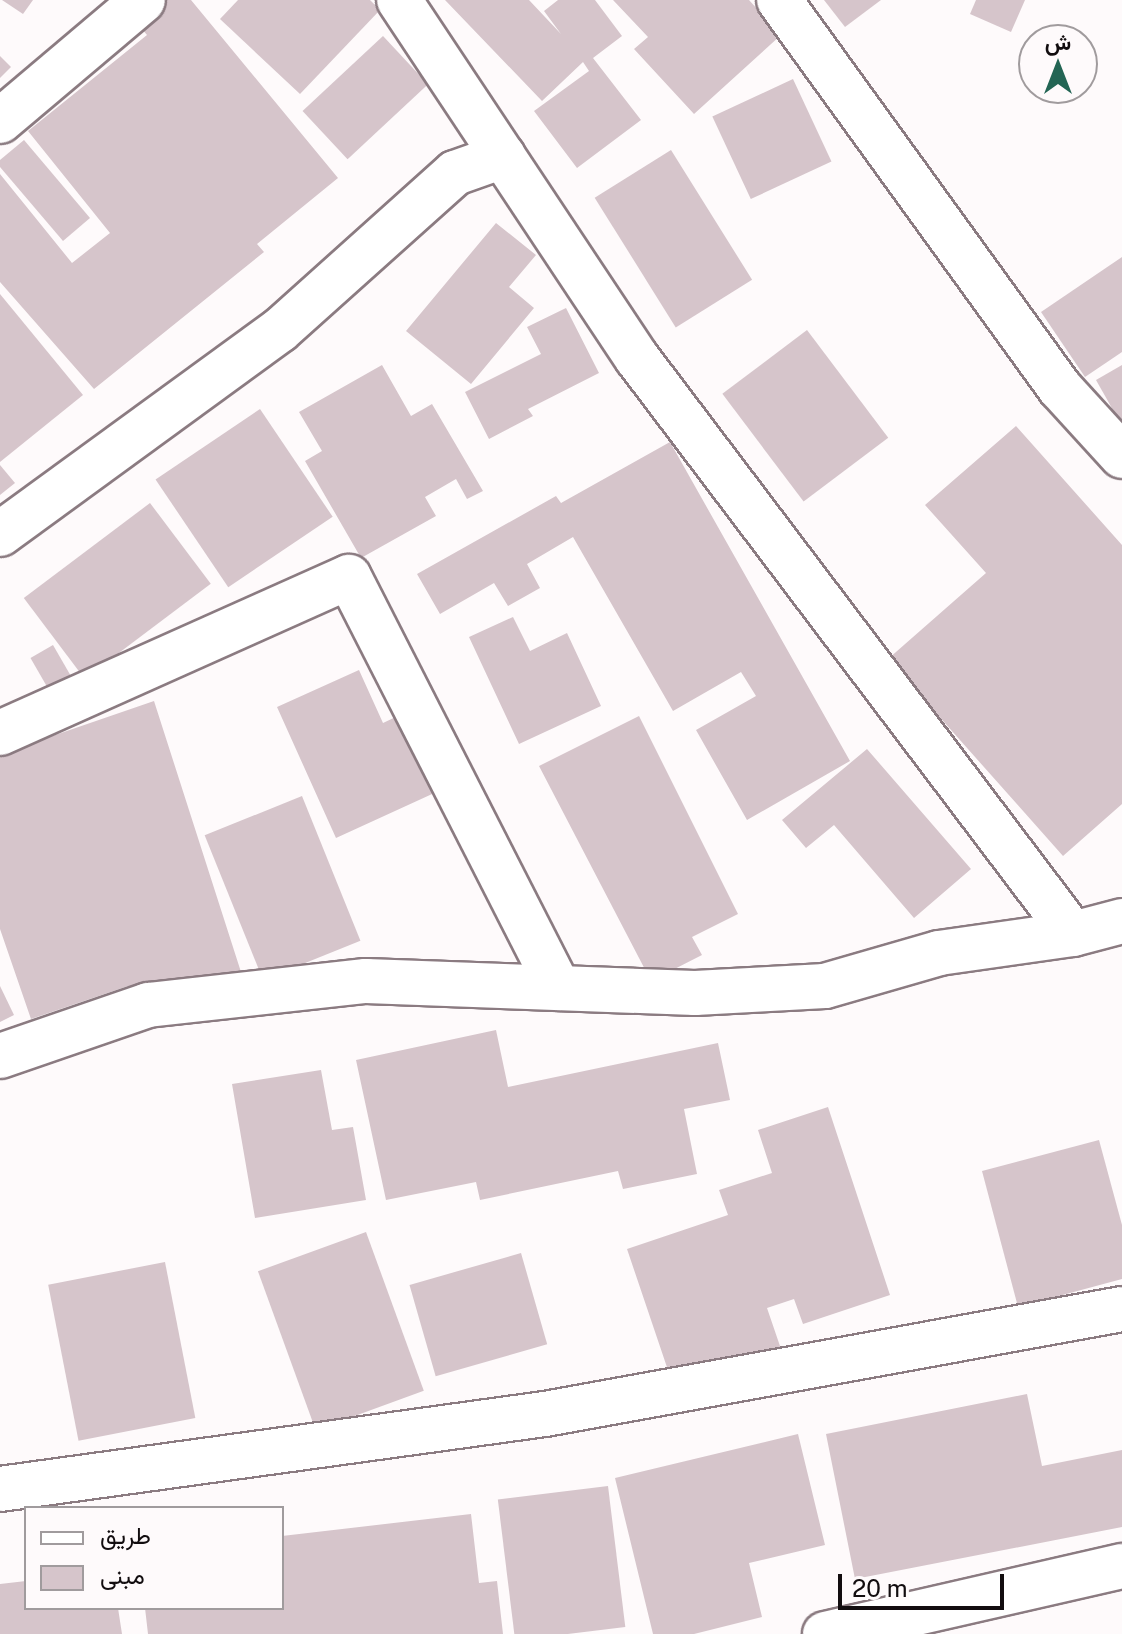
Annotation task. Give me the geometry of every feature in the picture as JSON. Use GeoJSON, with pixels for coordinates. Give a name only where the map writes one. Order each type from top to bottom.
{"type":"FeatureCollection","features":[{"type":"Feature","properties":{"kind":"street"},"geometry":{"type":"LineString","coordinates":[[0,121],[143,0]]}},
{"type":"Feature","properties":{"kind":"street"},"geometry":{"type":"LineString","coordinates":[[399,0],[637,358],[1073,934]]}},
{"type":"Feature","properties":{"kind":"street"},"geometry":{"type":"LineString","coordinates":[[779,0],[1060,388],[1122,456]]}},
{"type":"Feature","properties":{"kind":"street"},"geometry":{"type":"LineString","coordinates":[[0,534],[280,330],[455,173],[503,156]]}},
{"type":"Feature","properties":{"kind":"street"},"geometry":{"type":"LineString","coordinates":[[0,733],[349,577],[558,988]]}},
{"type":"Feature","properties":{"kind":"street"},"geometry":{"type":"LineString","coordinates":[[0,1056],[148,1005],[366,981],[695,993],[825,986],[939,953],[1073,934],[1122,921]]}},
{"type":"Feature","properties":{"kind":"street"},"geometry":{"type":"LineString","coordinates":[[0,1489],[545,1414],[1122,1309]]}},
{"type":"Feature","properties":{"kind":"street"},"geometry":{"type":"LineString","coordinates":[[825,1634],[1122,1566]]}},
{"type":"Feature","properties":{"kind":"building"},"geometry":{"type":"Polygon","coordinates":[[[2,0],[33,0],[23,14],[2,0]]]}},
{"type":"Feature","properties":{"kind":"building"},"geometry":{"type":"Polygon","coordinates":[[[166,0],[191,0],[338,178],[257,244],[264,252],[94,389],[0,282],[0,174],[72,263],[110,233],[28,131],[147,35],[137,23],[166,0]]]}},
{"type":"Feature","properties":{"kind":"building"},"geometry":{"type":"Polygon","coordinates":[[[238,0],[370,0],[380,10],[300,94],[220,19],[238,0]]]}},
{"type":"Feature","properties":{"kind":"building"},"geometry":{"type":"Polygon","coordinates":[[[445,0],[529,0],[561,34],[544,11],[558,0],[595,0],[622,36],[593,58],[641,120],[577,168],[534,111],[589,71],[583,62],[542,101],[445,0]]]}},
{"type":"Feature","properties":{"kind":"building"},"geometry":{"type":"Polygon","coordinates":[[[613,0],[749,0],[781,35],[694,114],[634,49],[648,37],[613,0]]]}},
{"type":"Feature","properties":{"kind":"building"},"geometry":{"type":"Polygon","coordinates":[[[824,0],[881,0],[845,27],[824,0]]]}},
{"type":"Feature","properties":{"kind":"building"},"geometry":{"type":"Polygon","coordinates":[[[976,0],[1025,0],[1011,32],[970,14],[976,0]]]}},
{"type":"Feature","properties":{"kind":"building"},"geometry":{"type":"Polygon","coordinates":[[[383,36],[428,84],[348,159],[303,111],[383,36]]]}},
{"type":"Feature","properties":{"kind":"building"},"geometry":{"type":"Polygon","coordinates":[[[0,56],[11,67],[0,78],[0,56]]]}},
{"type":"Feature","properties":{"kind":"building"},"geometry":{"type":"Polygon","coordinates":[[[793,79],[831,161],[751,199],[712,117],[793,79]]]}},
{"type":"Feature","properties":{"kind":"building"},"geometry":{"type":"Polygon","coordinates":[[[24,140],[90,218],[63,241],[0,167],[0,160],[24,140]]]}},
{"type":"Feature","properties":{"kind":"building"},"geometry":{"type":"Polygon","coordinates":[[[671,150],[752,280],[676,327],[595,198],[671,150]]]}},
{"type":"Feature","properties":{"kind":"building"},"geometry":{"type":"Polygon","coordinates":[[[496,223],[536,255],[509,287],[534,308],[471,384],[406,331],[496,223]]]}},
{"type":"Feature","properties":{"kind":"building"},"geometry":{"type":"Polygon","coordinates":[[[1122,257],[1122,352],[1085,377],[1041,312],[1122,257]]]}},
{"type":"Feature","properties":{"kind":"building"},"geometry":{"type":"Polygon","coordinates":[[[0,294],[83,395],[0,462],[0,294]]]}},
{"type":"Feature","properties":{"kind":"building"},"geometry":{"type":"Polygon","coordinates":[[[566,308],[599,373],[528,409],[533,416],[489,439],[465,392],[541,354],[527,327],[566,308]]]}},
{"type":"Feature","properties":{"kind":"building"},"geometry":{"type":"Polygon","coordinates":[[[807,330],[888,438],[804,502],[722,394],[807,330]]]}},
{"type":"Feature","properties":{"kind":"building"},"geometry":{"type":"Polygon","coordinates":[[[382,365],[411,416],[432,404],[483,491],[467,499],[456,479],[425,497],[436,516],[361,558],[305,461],[322,451],[299,412],[382,365]]]}},
{"type":"Feature","properties":{"kind":"building"},"geometry":{"type":"Polygon","coordinates":[[[1122,365],[1122,426],[1096,380],[1122,365]]]}},
{"type":"Feature","properties":{"kind":"building"},"geometry":{"type":"Polygon","coordinates":[[[260,409],[333,517],[228,587],[156,479],[260,409]]]}},
{"type":"Feature","properties":{"kind":"building"},"geometry":{"type":"Polygon","coordinates":[[[1016,426],[1122,545],[1122,804],[1063,856],[888,659],[986,573],[925,505],[1016,426]]]}},
{"type":"Feature","properties":{"kind":"building"},"geometry":{"type":"Polygon","coordinates":[[[670,442],[850,761],[747,820],[696,730],[756,696],[741,672],[673,711],[573,537],[527,564],[540,588],[508,606],[494,583],[440,614],[417,574],[556,496],[561,503],[670,442]]]}},
{"type":"Feature","properties":{"kind":"building"},"geometry":{"type":"Polygon","coordinates":[[[0,465],[15,483],[0,495],[0,465]]]}},
{"type":"Feature","properties":{"kind":"building"},"geometry":{"type":"Polygon","coordinates":[[[150,503],[211,584],[85,679],[24,598],[150,503]]]}},
{"type":"Feature","properties":{"kind":"building"},"geometry":{"type":"Polygon","coordinates":[[[513,617],[530,651],[567,633],[601,706],[519,744],[469,637],[513,617]]]}},
{"type":"Feature","properties":{"kind":"building"},"geometry":{"type":"Polygon","coordinates":[[[53,645],[85,700],[62,713],[30,658],[53,645]]]}},
{"type":"Feature","properties":{"kind":"building"},"geometry":{"type":"Polygon","coordinates":[[[359,670],[383,723],[419,706],[454,784],[336,838],[277,707],[359,670]]]}},
{"type":"Feature","properties":{"kind":"building"},"geometry":{"type":"Polygon","coordinates":[[[154,701],[241,972],[133,1000],[128,986],[31,1019],[0,929],[0,754],[154,701]]]}},
{"type":"Feature","properties":{"kind":"building"},"geometry":{"type":"Polygon","coordinates":[[[639,716],[738,914],[692,937],[702,955],[651,981],[539,766],[639,716]]]}},
{"type":"Feature","properties":{"kind":"building"},"geometry":{"type":"Polygon","coordinates":[[[867,749],[971,869],[914,918],[834,825],[806,848],[782,820],[867,749]]]}},
{"type":"Feature","properties":{"kind":"building"},"geometry":{"type":"Polygon","coordinates":[[[302,796],[360,941],[263,980],[205,835],[302,796]]]}},
{"type":"Feature","properties":{"kind":"building"},"geometry":{"type":"Polygon","coordinates":[[[0,986],[14,1015],[0,1022],[0,986]]]}},
{"type":"Feature","properties":{"kind":"building"},"geometry":{"type":"Polygon","coordinates":[[[496,1030],[508,1087],[718,1043],[730,1100],[684,1109],[697,1174],[623,1189],[618,1171],[480,1200],[476,1182],[386,1200],[356,1060],[496,1030]]]}},
{"type":"Feature","properties":{"kind":"building"},"geometry":{"type":"Polygon","coordinates":[[[321,1070],[332,1130],[353,1127],[366,1200],[255,1218],[232,1084],[321,1070]]]}},
{"type":"Feature","properties":{"kind":"building"},"geometry":{"type":"Polygon","coordinates":[[[828,1107],[890,1295],[803,1324],[794,1299],[767,1308],[781,1349],[673,1385],[627,1249],[728,1215],[719,1190],[772,1173],[758,1130],[828,1107]]]}},
{"type":"Feature","properties":{"kind":"building"},"geometry":{"type":"Polygon","coordinates":[[[1099,1140],[1122,1225],[1122,1279],[1018,1307],[982,1171],[1099,1140]]]}},
{"type":"Feature","properties":{"kind":"building"},"geometry":{"type":"Polygon","coordinates":[[[366,1232],[424,1391],[316,1430],[258,1271],[366,1232]]]}},
{"type":"Feature","properties":{"kind":"building"},"geometry":{"type":"Polygon","coordinates":[[[521,1253],[547,1344],[436,1376],[409,1285],[521,1253]]]}},
{"type":"Feature","properties":{"kind":"building"},"geometry":{"type":"Polygon","coordinates":[[[165,1262],[195,1418],[79,1441],[48,1285],[165,1262]]]}},
{"type":"Feature","properties":{"kind":"building"},"geometry":{"type":"Polygon","coordinates":[[[1027,1394],[1042,1466],[1122,1450],[1122,1527],[855,1579],[826,1434],[1027,1394]]]}},
{"type":"Feature","properties":{"kind":"building"},"geometry":{"type":"Polygon","coordinates":[[[798,1434],[825,1545],[749,1563],[762,1617],[694,1634],[653,1634],[615,1478],[798,1434]]]}},
{"type":"Feature","properties":{"kind":"building"},"geometry":{"type":"Polygon","coordinates":[[[608,1486],[625,1627],[568,1634],[514,1634],[498,1500],[608,1486]]]}},
{"type":"Feature","properties":{"kind":"building"},"geometry":{"type":"Polygon","coordinates":[[[471,1514],[479,1583],[497,1581],[503,1634],[148,1634],[145,1610],[284,1610],[284,1536],[471,1514]]]}},
{"type":"Feature","properties":{"kind":"building"},"geometry":{"type":"Polygon","coordinates":[[[24,1581],[24,1610],[118,1610],[122,1634],[0,1634],[0,1584],[24,1581]]]}}]}
